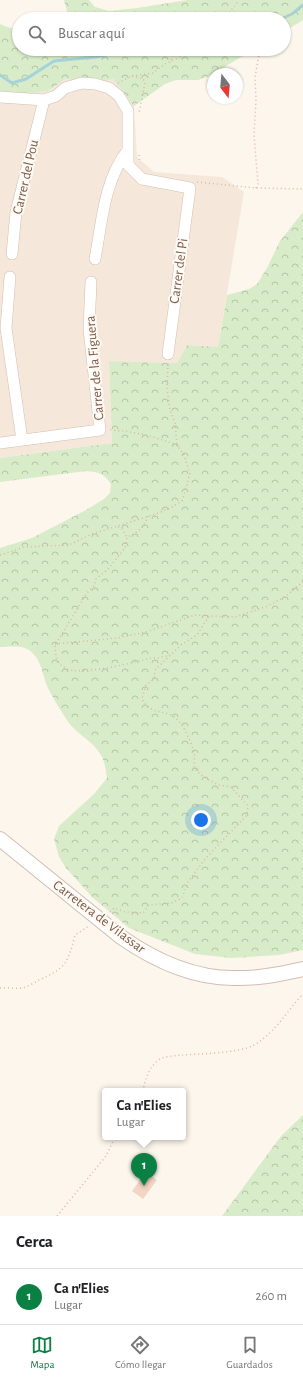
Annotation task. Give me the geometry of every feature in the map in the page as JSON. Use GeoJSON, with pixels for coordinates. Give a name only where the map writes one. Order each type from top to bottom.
{"type":"FeatureCollection","features":[{"type":"Feature","properties":{"kind":"street"},"geometry":{"type":"LineString","coordinates":[[0,97],[44,100],[56,96],[65,88],[82,83],[95,84],[109,88],[119,96],[128,111],[133,152],[128,165],[142,179],[192,185]]}},
{"type":"Feature","properties":{"kind":"street","name":"Carrer del Pou"},"geometry":{"type":"LineString","coordinates":[[12,254],[16,212],[44,100]]}},
{"type":"Feature","properties":{"kind":"street"},"geometry":{"type":"LineString","coordinates":[[95,259],[108,188],[121,159],[133,152]]}},
{"type":"Feature","properties":{"kind":"street","name":"Carrer del Pi"},"geometry":{"type":"LineString","coordinates":[[168,354],[192,185]]}},
{"type":"Feature","properties":{"kind":"street"},"geometry":{"type":"LineString","coordinates":[[10,277],[6,328],[22,440]]}},
{"type":"Feature","properties":{"kind":"street","name":"Carrer de la Figuera"},"geometry":{"type":"LineString","coordinates":[[91,282],[88,329],[100,430]]}},
{"type":"Feature","properties":{"kind":"street"},"geometry":{"type":"LineString","coordinates":[[0,443],[100,430]]}},
{"type":"Feature","properties":{"kind":"street","name":"Carretera de Vilassar"},"geometry":{"type":"LineString","coordinates":[[0,839],[138,949],[179,969],[199,974],[233,978],[274,975],[303,969]]}},
{"type":"Feature","properties":{"kind":"path"},"geometry":{"type":"LineString","coordinates":[[230,12],[239,0]]}},
{"type":"Feature","properties":{"kind":"path"},"geometry":{"type":"LineString","coordinates":[[291,14],[303,5]]}},
{"type":"Feature","properties":{"kind":"path"},"geometry":{"type":"LineString","coordinates":[[171,62],[173,56]]}},
{"type":"Feature","properties":{"kind":"path"},"geometry":{"type":"LineString","coordinates":[[109,88],[132,76],[153,73],[182,56]]}},
{"type":"Feature","properties":{"kind":"path"},"geometry":{"type":"LineString","coordinates":[[256,188],[258,184],[254,134],[256,100],[255,77],[259,56]]}},
{"type":"Feature","properties":{"kind":"path"},"geometry":{"type":"LineString","coordinates":[[132,76],[143,79],[145,83],[139,114]]}},
{"type":"Feature","properties":{"kind":"path"},"geometry":{"type":"LineString","coordinates":[[133,152],[140,163]]}},
{"type":"Feature","properties":{"kind":"path"},"geometry":{"type":"LineString","coordinates":[[192,185],[303,189]]}},
{"type":"Feature","properties":{"kind":"path"},"geometry":{"type":"LineString","coordinates":[[0,555],[24,547],[69,545],[92,534],[172,507],[182,501],[190,474],[184,455],[177,445],[175,423],[170,410],[167,388],[168,354]]}},
{"type":"Feature","properties":{"kind":"path"},"geometry":{"type":"LineString","coordinates":[[100,430],[150,435],[177,445]]}},
{"type":"Feature","properties":{"kind":"path"},"geometry":{"type":"LineString","coordinates":[[127,537],[143,527],[148,516]]}},
{"type":"Feature","properties":{"kind":"path"},"geometry":{"type":"LineString","coordinates":[[117,526],[122,529],[127,537],[125,548],[108,569],[96,579],[94,586],[87,593],[55,644],[55,652],[58,662],[71,671],[108,667],[170,655]]}},
{"type":"Feature","properties":{"kind":"path"},"geometry":{"type":"LineString","coordinates":[[55,644],[146,632],[195,615],[235,617],[268,606],[286,596],[303,582]]}},
{"type":"Feature","properties":{"kind":"path"},"geometry":{"type":"LineString","coordinates":[[0,988],[22,988],[63,967],[70,956],[75,935],[84,928],[101,921],[114,908],[125,912],[143,914],[149,905],[171,903],[182,898],[188,882],[205,859],[247,815],[248,806],[232,787],[218,785],[201,775],[194,768],[194,752],[181,722],[171,716],[146,706],[142,699],[146,685],[154,679],[155,670],[181,645],[197,635],[209,616]]}},
{"type":"Feature","properties":{"kind":"path"},"geometry":{"type":"LineString","coordinates":[[144,1088],[148,1073],[160,1059],[173,1056],[236,1049],[253,1045],[276,1026],[303,994]]}},
{"type":"Feature","properties":{"kind":"path"},"geometry":{"type":"LineString","coordinates":[[56,1216],[106,1156],[114,1140]]}},
{"type":"Feature","properties":{"kind":"shaded area"},"geometry":{"type":"Polygon","coordinates":[[[65,79],[95,84],[113,79],[134,106],[137,157],[154,172],[222,177],[244,192],[218,347],[187,345],[177,363],[109,361],[112,443],[0,458],[0,92],[48,91],[65,79]]]}},
{"type":"Feature","properties":{"kind":"green space"},"geometry":{"type":"Polygon","coordinates":[[[64,0],[89,0],[95,7],[109,11],[188,0],[303,0],[303,20],[291,28],[291,12],[67,12],[64,0]]]}},
{"type":"Feature","properties":{"kind":"green space"},"geometry":{"type":"Polygon","coordinates":[[[0,24],[12,28],[12,56],[243,56],[222,68],[207,68],[207,77],[198,80],[176,80],[165,84],[134,106],[113,79],[95,84],[65,79],[48,91],[21,94],[0,92],[0,24]]]}},
{"type":"Feature","properties":{"kind":"green space"},"geometry":{"type":"Polygon","coordinates":[[[303,212],[303,950],[279,955],[232,958],[195,954],[129,928],[92,897],[66,868],[59,857],[54,839],[59,826],[94,794],[107,778],[104,762],[94,746],[73,728],[63,714],[48,688],[39,661],[32,652],[24,648],[0,647],[0,548],[32,538],[86,510],[104,499],[110,493],[111,484],[106,477],[94,472],[86,471],[0,482],[0,458],[112,443],[109,361],[177,363],[187,345],[218,347],[227,295],[249,289],[257,284],[267,268],[280,241],[303,212]]]}},
{"type":"Feature","properties":{"kind":"green space"},"geometry":{"type":"Polygon","coordinates":[[[303,1115],[303,1216],[222,1216],[281,1136],[303,1115]]]}},
{"type":"Feature","properties":{"kind":"building"},"geometry":{"type":"Polygon","coordinates":[[[146,1172],[157,1180],[143,1199],[132,1191],[146,1172]]]}},
{"type":"Feature","properties":{"kind":"waterway"},"geometry":{"type":"LineString","coordinates":[[291,14],[303,5]]}},
{"type":"Feature","properties":{"kind":"waterway"},"geometry":{"type":"LineString","coordinates":[[0,75],[12,83],[26,79],[54,61],[100,56]]}},
{"type":"Feature","properties":{"kind":"place","name":"Ca n'Elies"},"geometry":{"type":"Point","coordinates":[144,1186]}}]}
